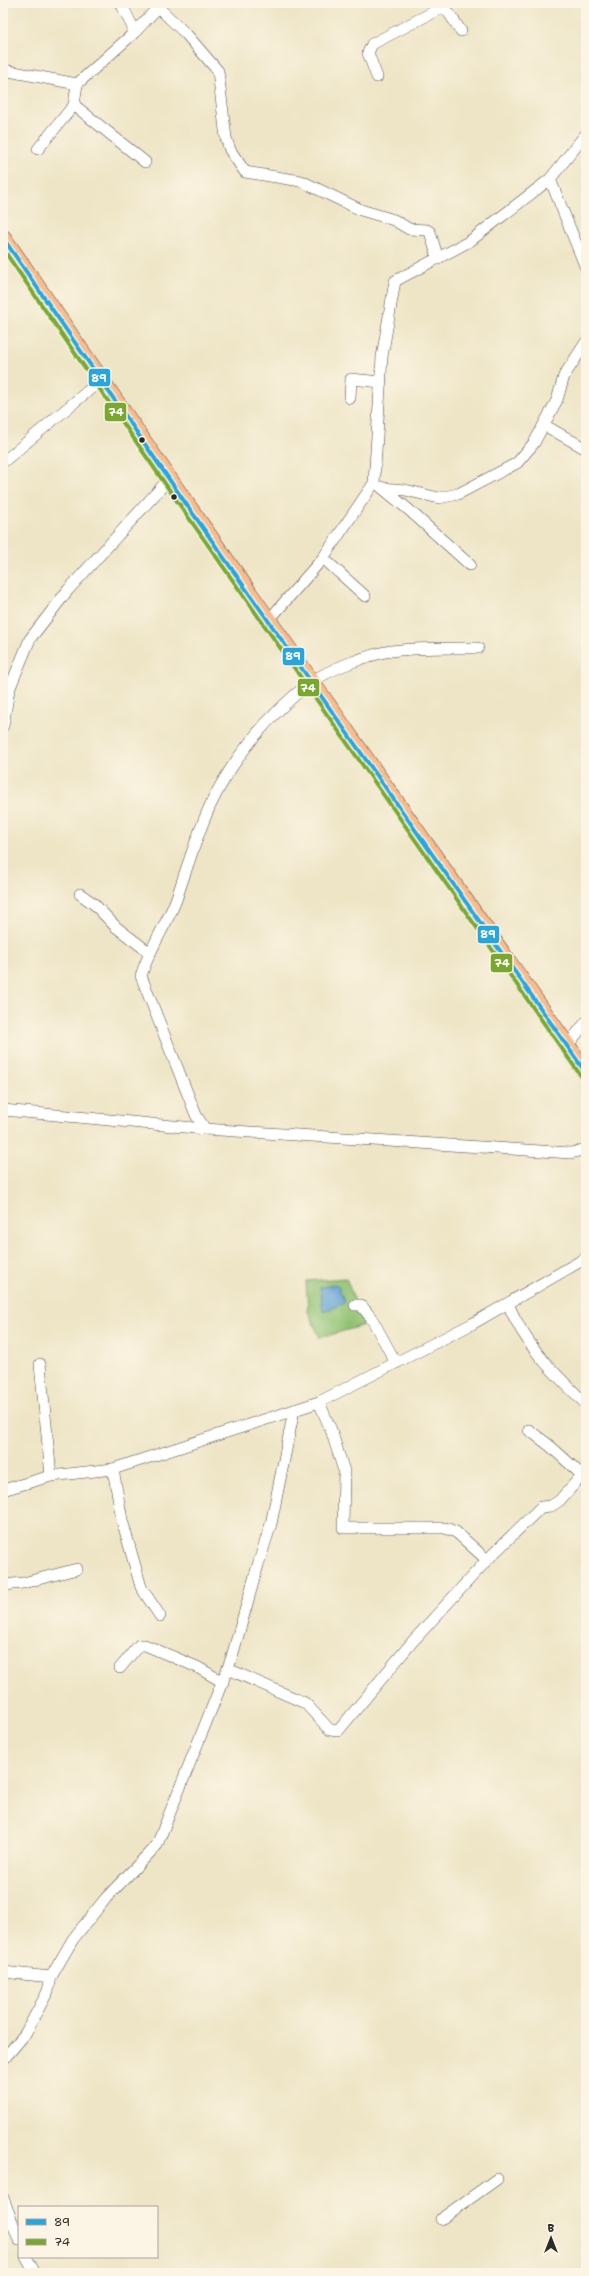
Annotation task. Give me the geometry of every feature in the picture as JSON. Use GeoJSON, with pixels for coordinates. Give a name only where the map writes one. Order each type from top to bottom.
{"type":"FeatureCollection","features":[{"type":"Feature","properties":{"kind":"highway"},"geometry":{"type":"LineString","coordinates":[[3,238],[268,621],[586,1073]]}},
{"type":"Feature","properties":{"kind":"street"},"geometry":{"type":"LineString","coordinates":[[121,3],[135,32]]}},
{"type":"Feature","properties":{"kind":"street"},"geometry":{"type":"LineString","coordinates":[[38,149],[74,105],[77,84],[135,32],[160,5],[218,71],[226,138],[230,150],[245,172],[301,181],[361,210],[394,220],[409,229],[427,230],[430,232],[438,259]]}},
{"type":"Feature","properties":{"kind":"street"},"geometry":{"type":"LineString","coordinates":[[377,77],[368,52],[372,44],[443,5],[461,31]]}},
{"type":"Feature","properties":{"kind":"street"},"geometry":{"type":"LineString","coordinates":[[3,70],[77,84]]}},
{"type":"Feature","properties":{"kind":"street"},"geometry":{"type":"LineString","coordinates":[[74,105],[144,162]]}},
{"type":"Feature","properties":{"kind":"street"},"geometry":{"type":"LineString","coordinates":[[268,621],[323,558],[378,486],[382,357],[395,281],[470,241],[550,179],[586,134]]}},
{"type":"Feature","properties":{"kind":"street"},"geometry":{"type":"LineString","coordinates":[[550,179],[586,268]]}},
{"type":"Feature","properties":{"kind":"street"},"geometry":{"type":"LineString","coordinates":[[378,486],[406,490],[439,498],[458,494],[517,463],[528,452],[544,425],[557,400],[564,376],[586,342]]}},
{"type":"Feature","properties":{"kind":"street"},"geometry":{"type":"LineString","coordinates":[[350,398],[352,377],[381,382]]}},
{"type":"Feature","properties":{"kind":"street"},"geometry":{"type":"LineString","coordinates":[[3,462],[101,380]]}},
{"type":"Feature","properties":{"kind":"street"},"geometry":{"type":"LineString","coordinates":[[544,425],[586,449]]}},
{"type":"Feature","properties":{"kind":"street"},"geometry":{"type":"LineString","coordinates":[[3,726],[9,690],[30,639],[68,590],[169,479]]}},
{"type":"Feature","properties":{"kind":"street"},"geometry":{"type":"LineString","coordinates":[[378,486],[410,510],[470,565]]}},
{"type":"Feature","properties":{"kind":"street"},"geometry":{"type":"LineString","coordinates":[[323,558],[365,596]]}},
{"type":"Feature","properties":{"kind":"street"},"geometry":{"type":"LineString","coordinates":[[205,1129],[196,1115],[141,976],[150,953],[170,917],[191,851],[211,805],[233,766],[256,736],[311,682],[354,662],[391,651],[478,648]]}},
{"type":"Feature","properties":{"kind":"street"},"geometry":{"type":"LineString","coordinates":[[80,894],[94,904],[116,927],[150,953]]}},
{"type":"Feature","properties":{"kind":"street"},"geometry":{"type":"LineString","coordinates":[[567,1046],[586,1022]]}},
{"type":"Feature","properties":{"kind":"street"},"geometry":{"type":"LineString","coordinates":[[3,1110],[205,1129],[571,1153],[586,1149]]}},
{"type":"Feature","properties":{"kind":"street"},"geometry":{"type":"LineString","coordinates":[[3,1490],[51,1476],[113,1469],[319,1402],[472,1324],[586,1258]]}},
{"type":"Feature","properties":{"kind":"street"},"geometry":{"type":"LineString","coordinates":[[508,1304],[519,1328],[535,1353],[586,1404]]}},
{"type":"Feature","properties":{"kind":"street"},"geometry":{"type":"LineString","coordinates":[[355,1305],[361,1305],[372,1319],[396,1363]]}},
{"type":"Feature","properties":{"kind":"street"},"geometry":{"type":"LineString","coordinates":[[40,1364],[51,1476]]}},
{"type":"Feature","properties":{"kind":"street"},"geometry":{"type":"LineString","coordinates":[[319,1402],[331,1430],[344,1471],[343,1528],[445,1528],[456,1532],[487,1560]]}},
{"type":"Feature","properties":{"kind":"street"},"geometry":{"type":"LineString","coordinates":[[3,2060],[25,2034],[48,1991],[50,1977],[73,1939],[106,1898],[157,1845],[224,1682],[271,1524],[294,1410]]}},
{"type":"Feature","properties":{"kind":"street"},"geometry":{"type":"LineString","coordinates":[[228,1669],[305,1703],[330,1730],[338,1731],[413,1640],[487,1560],[541,1507],[551,1506],[559,1501],[584,1473],[529,1430]]}},
{"type":"Feature","properties":{"kind":"street"},"geometry":{"type":"LineString","coordinates":[[113,1469],[122,1520],[141,1587],[160,1616]]}},
{"type":"Feature","properties":{"kind":"street"},"geometry":{"type":"LineString","coordinates":[[3,1585],[23,1583],[78,1569]]}},
{"type":"Feature","properties":{"kind":"street"},"geometry":{"type":"LineString","coordinates":[[120,1668],[139,1646],[145,1645],[197,1667],[224,1682]]}},
{"type":"Feature","properties":{"kind":"street"},"geometry":{"type":"LineString","coordinates":[[3,1972],[50,1977]]}},
{"type":"Feature","properties":{"kind":"street"},"geometry":{"type":"LineString","coordinates":[[442,2219],[497,2179]]}},
{"type":"Feature","properties":{"kind":"street"},"geometry":{"type":"LineString","coordinates":[[3,2198],[18,2237]]}},
{"type":"Feature","properties":{"kind":"street"},"geometry":{"type":"LineString","coordinates":[[27,2258],[35,2273]]}},
{"type":"Feature","properties":{"kind":"green space"},"geometry":{"type":"Polygon","coordinates":[[[346,1278],[364,1325],[320,1338],[308,1311],[306,1281],[346,1278]]]}},
{"type":"Feature","properties":{"kind":"water"},"geometry":{"type":"Polygon","coordinates":[[[338,1285],[345,1303],[323,1312],[320,1287],[338,1285]]]}},
{"type":"Feature","properties":{"kind":"transit line","name":"89"},"geometry":{"type":"LineString","coordinates":[[3,238],[182,498],[586,1073]]}},
{"type":"Feature","properties":{"kind":"transit line","name":"74"},"geometry":{"type":"LineString","coordinates":[[3,249],[177,501],[581,1076]]}}]}
